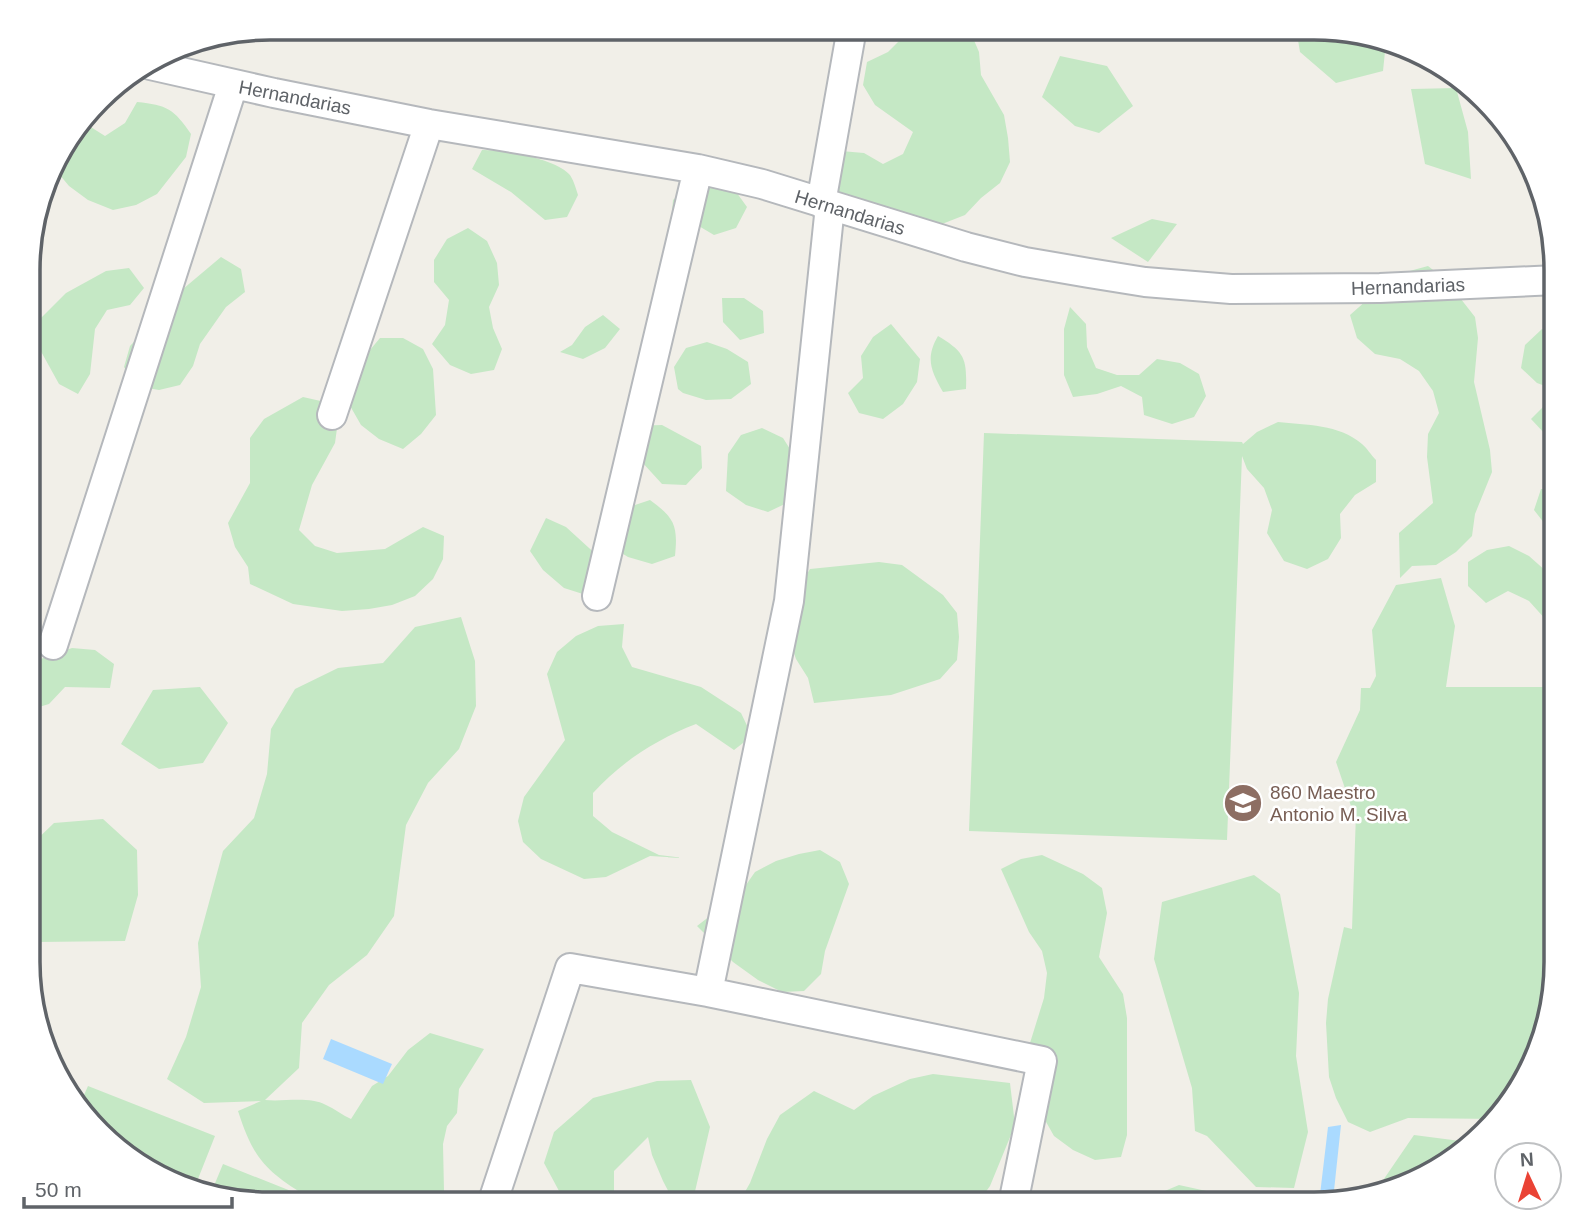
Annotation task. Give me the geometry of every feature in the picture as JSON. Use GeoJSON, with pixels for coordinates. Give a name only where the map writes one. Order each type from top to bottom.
{"type":"FeatureCollection","features":[{"type":"Feature","properties":{"kind":"street"},"geometry":{"type":"LineString","coordinates":[[708,992],[789,601],[826,204],[850,41]]}},
{"type":"Feature","properties":{"kind":"street","name":"Hernandarias"},"geometry":{"type":"LineString","coordinates":[[161,68],[233,85],[429,124],[698,169],[762,184],[966,247],[1145,282],[1245,289],[1380,288],[1544,281]]}},
{"type":"Feature","properties":{"kind":"street"},"geometry":{"type":"LineString","coordinates":[[53,645],[233,85]]}},
{"type":"Feature","properties":{"kind":"street"},"geometry":{"type":"LineString","coordinates":[[332,415],[429,124]]}},
{"type":"Feature","properties":{"kind":"street"},"geometry":{"type":"LineString","coordinates":[[597,596],[698,169]]}},
{"type":"Feature","properties":{"kind":"street"},"geometry":{"type":"LineString","coordinates":[[496,1191],[570,968],[708,992],[1042,1061],[1015,1192]]}},
{"type":"Feature","properties":{"kind":"green space"},"geometry":{"type":"Polygon","coordinates":[[[899,41],[974,41],[979,52],[981,75],[1004,115],[1010,162],[1000,183],[965,215],[942,224],[917,226],[859,209],[817,184],[841,151],[864,153],[883,164],[903,154],[913,132],[875,105],[863,85],[867,62],[888,52],[899,41]]]}},
{"type":"Feature","properties":{"kind":"green space"},"geometry":{"type":"Polygon","coordinates":[[[1298,41],[1344,42],[1373,48],[1385,52],[1383,71],[1336,83],[1300,52],[1298,41]]]}},
{"type":"Feature","properties":{"kind":"green space"},"geometry":{"type":"Polygon","coordinates":[[[1060,56],[1107,66],[1133,106],[1099,133],[1075,126],[1042,97],[1060,56]]]}},
{"type":"Feature","properties":{"kind":"green space"},"geometry":{"type":"Polygon","coordinates":[[[1411,89],[1457,90],[1468,132],[1471,179],[1425,164],[1411,89]]]}},
{"type":"Feature","properties":{"kind":"green space"},"geometry":{"type":"Polygon","coordinates":[[[137,102],[156,105],[174,114],[191,134],[186,157],[157,194],[136,205],[113,210],[88,200],[61,176],[71,155],[91,127],[105,136],[125,123],[137,102]]]}},
{"type":"Feature","properties":{"kind":"green space"},"geometry":{"type":"Polygon","coordinates":[[[482,150],[515,153],[562,168],[569,174],[578,195],[567,217],[545,220],[511,192],[472,169],[482,150]]]}},
{"type":"Feature","properties":{"kind":"green space"},"geometry":{"type":"Polygon","coordinates":[[[713,181],[734,189],[747,207],[736,228],[714,235],[692,222],[671,224],[673,200],[691,184],[713,181]]]}},
{"type":"Feature","properties":{"kind":"green space"},"geometry":{"type":"Polygon","coordinates":[[[1152,219],[1177,224],[1148,262],[1111,238],[1152,219]]]}},
{"type":"Feature","properties":{"kind":"green space"},"geometry":{"type":"Polygon","coordinates":[[[468,228],[487,241],[497,263],[499,285],[489,307],[493,328],[502,349],[494,370],[471,374],[450,365],[432,344],[445,325],[449,300],[434,282],[434,260],[447,239],[468,228]]]}},
{"type":"Feature","properties":{"kind":"green space"},"geometry":{"type":"Polygon","coordinates":[[[221,257],[241,269],[245,292],[226,307],[200,344],[193,366],[180,385],[159,390],[136,386],[124,367],[130,346],[183,289],[221,257]]]}},
{"type":"Feature","properties":{"kind":"green space"},"geometry":{"type":"Polygon","coordinates":[[[1428,266],[1446,280],[1475,317],[1478,338],[1474,382],[1490,450],[1492,472],[1475,514],[1472,536],[1456,552],[1436,565],[1412,566],[1400,578],[1399,533],[1433,503],[1427,457],[1428,434],[1439,413],[1433,391],[1419,371],[1400,359],[1375,354],[1357,338],[1350,315],[1406,272],[1428,266]]]}},
{"type":"Feature","properties":{"kind":"green space"},"geometry":{"type":"Polygon","coordinates":[[[129,268],[144,288],[130,305],[107,310],[95,329],[90,374],[78,394],[59,384],[40,350],[40,319],[66,293],[106,271],[129,268]]]}},
{"type":"Feature","properties":{"kind":"green space"},"geometry":{"type":"Polygon","coordinates":[[[722,298],[744,298],[763,311],[764,333],[740,340],[723,322],[722,298]]]}},
{"type":"Feature","properties":{"kind":"green space"},"geometry":{"type":"Polygon","coordinates":[[[1070,307],[1086,324],[1087,347],[1096,368],[1117,375],[1139,375],[1157,359],[1180,363],[1199,374],[1206,396],[1194,417],[1172,424],[1144,415],[1142,397],[1121,386],[1097,394],[1073,397],[1064,375],[1064,329],[1070,307]]]}},
{"type":"Feature","properties":{"kind":"green space"},"geometry":{"type":"Polygon","coordinates":[[[603,315],[620,329],[605,348],[583,359],[560,352],[572,345],[585,327],[603,315]]]}},
{"type":"Feature","properties":{"kind":"green space"},"geometry":{"type":"Polygon","coordinates":[[[891,324],[920,359],[917,382],[903,404],[883,419],[859,413],[848,393],[863,378],[861,356],[873,337],[891,324]]]}},
{"type":"Feature","properties":{"kind":"green space"},"geometry":{"type":"Polygon","coordinates":[[[1544,330],[1544,386],[1537,383],[1521,368],[1525,345],[1544,330]]]}},
{"type":"Feature","properties":{"kind":"green space"},"geometry":{"type":"Polygon","coordinates":[[[938,336],[954,347],[962,357],[966,370],[966,389],[943,392],[931,364],[932,351],[938,336]]]}},
{"type":"Feature","properties":{"kind":"green space"},"geometry":{"type":"Polygon","coordinates":[[[380,338],[403,338],[423,349],[433,369],[436,415],[421,434],[403,449],[379,439],[361,425],[349,404],[360,379],[365,356],[380,338]]]}},
{"type":"Feature","properties":{"kind":"green space"},"geometry":{"type":"Polygon","coordinates":[[[707,342],[727,349],[748,362],[751,384],[731,399],[706,400],[678,389],[674,367],[686,348],[707,342]]]}},
{"type":"Feature","properties":{"kind":"green space"},"geometry":{"type":"Polygon","coordinates":[[[303,397],[325,402],[338,421],[335,443],[312,485],[299,530],[315,546],[337,553],[385,549],[423,527],[444,536],[443,559],[433,579],[415,596],[392,605],[342,611],[293,604],[250,584],[248,567],[235,547],[228,523],[250,483],[250,438],[264,419],[303,397]]]}},
{"type":"Feature","properties":{"kind":"green space"},"geometry":{"type":"Polygon","coordinates":[[[1544,406],[1544,433],[1531,419],[1544,406]]]}},
{"type":"Feature","properties":{"kind":"green space"},"geometry":{"type":"Polygon","coordinates":[[[1278,422],[1333,429],[1353,437],[1376,460],[1376,482],[1355,495],[1340,514],[1341,538],[1328,559],[1307,569],[1284,561],[1267,533],[1272,510],[1264,488],[1247,469],[1242,456],[1227,840],[969,831],[984,433],[1243,444],[1257,432],[1278,422]]]}},
{"type":"Feature","properties":{"kind":"green space"},"geometry":{"type":"Polygon","coordinates":[[[662,425],[701,446],[702,468],[686,485],[662,484],[631,450],[630,426],[662,425]]]}},
{"type":"Feature","properties":{"kind":"green space"},"geometry":{"type":"Polygon","coordinates":[[[762,428],[783,438],[795,457],[789,502],[768,512],[746,505],[726,491],[728,454],[741,435],[762,428]]]}},
{"type":"Feature","properties":{"kind":"green space"},"geometry":{"type":"Polygon","coordinates":[[[1541,489],[1544,489],[1544,522],[1534,510],[1541,489]]]}},
{"type":"Feature","properties":{"kind":"green space"},"geometry":{"type":"Polygon","coordinates":[[[650,500],[670,518],[676,537],[675,556],[652,564],[628,557],[607,544],[626,508],[650,500]]]}},
{"type":"Feature","properties":{"kind":"green space"},"geometry":{"type":"Polygon","coordinates":[[[546,518],[566,527],[600,558],[586,595],[564,588],[543,570],[530,551],[546,518]]]}},
{"type":"Feature","properties":{"kind":"green space"},"geometry":{"type":"Polygon","coordinates":[[[1509,546],[1529,556],[1544,569],[1544,617],[1529,601],[1508,591],[1486,603],[1468,586],[1468,562],[1487,550],[1509,546]]]}},
{"type":"Feature","properties":{"kind":"green space"},"geometry":{"type":"Polygon","coordinates":[[[879,562],[902,565],[943,595],[957,613],[957,660],[940,679],[891,695],[814,703],[808,678],[796,659],[788,636],[798,589],[810,569],[879,562]]]}},
{"type":"Feature","properties":{"kind":"green space"},"geometry":{"type":"Polygon","coordinates":[[[1441,578],[1455,626],[1446,687],[1543,687],[1543,977],[1536,1021],[1526,1050],[1505,1089],[1481,1119],[1408,1118],[1370,1132],[1348,1122],[1329,1077],[1326,1023],[1328,999],[1344,927],[1352,929],[1356,813],[1336,762],[1360,710],[1361,688],[1370,688],[1376,676],[1372,630],[1396,585],[1441,578]]]}},
{"type":"Feature","properties":{"kind":"green space"},"geometry":{"type":"Polygon","coordinates":[[[461,617],[475,661],[476,706],[459,749],[428,783],[406,825],[394,916],[367,955],[329,985],[302,1023],[299,1068],[265,1100],[319,1102],[351,1119],[372,1086],[388,1076],[408,1050],[430,1033],[484,1049],[459,1089],[457,1113],[447,1126],[443,1144],[444,1191],[299,1191],[264,1164],[244,1128],[238,1111],[261,1101],[204,1103],[167,1079],[186,1037],[201,987],[198,943],[223,851],[254,818],[267,774],[271,729],[295,689],[338,668],[383,663],[415,627],[461,617]]]}},
{"type":"Feature","properties":{"kind":"green space"},"geometry":{"type":"Polygon","coordinates":[[[624,624],[622,647],[632,667],[701,687],[741,713],[752,736],[734,750],[696,724],[654,744],[615,771],[593,793],[593,816],[612,832],[659,855],[684,858],[650,856],[606,877],[584,879],[541,859],[523,842],[518,821],[524,797],[565,740],[547,674],[557,652],[576,636],[598,626],[624,624]]]}},
{"type":"Feature","properties":{"kind":"green space"},"geometry":{"type":"Polygon","coordinates":[[[72,648],[95,650],[114,664],[110,688],[65,687],[49,704],[41,707],[41,659],[72,648]]]}},
{"type":"Feature","properties":{"kind":"green space"},"geometry":{"type":"Polygon","coordinates":[[[200,687],[228,723],[203,763],[159,769],[121,744],[153,690],[200,687]]]}},
{"type":"Feature","properties":{"kind":"green space"},"geometry":{"type":"Polygon","coordinates":[[[103,819],[137,850],[138,895],[125,941],[41,942],[41,836],[54,823],[103,819]]]}},
{"type":"Feature","properties":{"kind":"green space"},"geometry":{"type":"Polygon","coordinates":[[[820,850],[840,862],[849,884],[825,951],[821,974],[804,991],[782,992],[758,980],[733,962],[697,926],[741,892],[755,872],[776,861],[820,850]]]}},
{"type":"Feature","properties":{"kind":"green space"},"geometry":{"type":"Polygon","coordinates":[[[1042,855],[1083,874],[1102,888],[1107,913],[1099,957],[1123,994],[1127,1018],[1127,1135],[1121,1157],[1095,1160],[1073,1150],[1054,1136],[1041,1113],[1031,1066],[1030,1043],[1044,998],[1047,973],[1042,951],[1029,932],[1001,869],[1021,859],[1042,855]]]}},
{"type":"Feature","properties":{"kind":"green space"},"geometry":{"type":"Polygon","coordinates":[[[1254,875],[1280,894],[1299,993],[1296,1056],[1308,1132],[1294,1188],[1256,1187],[1207,1136],[1195,1131],[1192,1088],[1154,959],[1162,902],[1254,875]]]}},
{"type":"Feature","properties":{"kind":"green space"},"geometry":{"type":"Polygon","coordinates":[[[933,1074],[1010,1083],[1015,1125],[986,1192],[745,1191],[780,1115],[814,1091],[854,1110],[873,1096],[910,1079],[933,1074]]]}},
{"type":"Feature","properties":{"kind":"green space"},"geometry":{"type":"Polygon","coordinates":[[[691,1080],[710,1127],[695,1191],[668,1191],[652,1155],[648,1137],[614,1171],[614,1191],[559,1191],[544,1163],[554,1132],[593,1098],[657,1081],[691,1080]]]}},
{"type":"Feature","properties":{"kind":"green space"},"geometry":{"type":"Polygon","coordinates":[[[88,1086],[215,1136],[198,1180],[155,1161],[130,1144],[84,1096],[88,1086]]]}},
{"type":"Feature","properties":{"kind":"green space"},"geometry":{"type":"Polygon","coordinates":[[[1414,1135],[1457,1141],[1429,1161],[1382,1181],[1414,1135]]]}},
{"type":"Feature","properties":{"kind":"green space"},"geometry":{"type":"Polygon","coordinates":[[[223,1164],[291,1191],[255,1191],[215,1184],[223,1164]]]}},
{"type":"Feature","properties":{"kind":"green space"},"geometry":{"type":"Polygon","coordinates":[[[1179,1185],[1210,1192],[1163,1192],[1179,1185]]]}},
{"type":"Feature","properties":{"kind":"water"},"geometry":{"type":"Polygon","coordinates":[[[331,1039],[392,1064],[383,1084],[323,1059],[331,1039]]]}},
{"type":"Feature","properties":{"kind":"water"},"geometry":{"type":"Polygon","coordinates":[[[1341,1125],[1334,1191],[1320,1192],[1328,1127],[1341,1125]]]}},
{"type":"Feature","properties":{"kind":"place","name":"860 Maestro Antonio M. Silva"},"geometry":{"type":"Point","coordinates":[1243,803]}}]}
